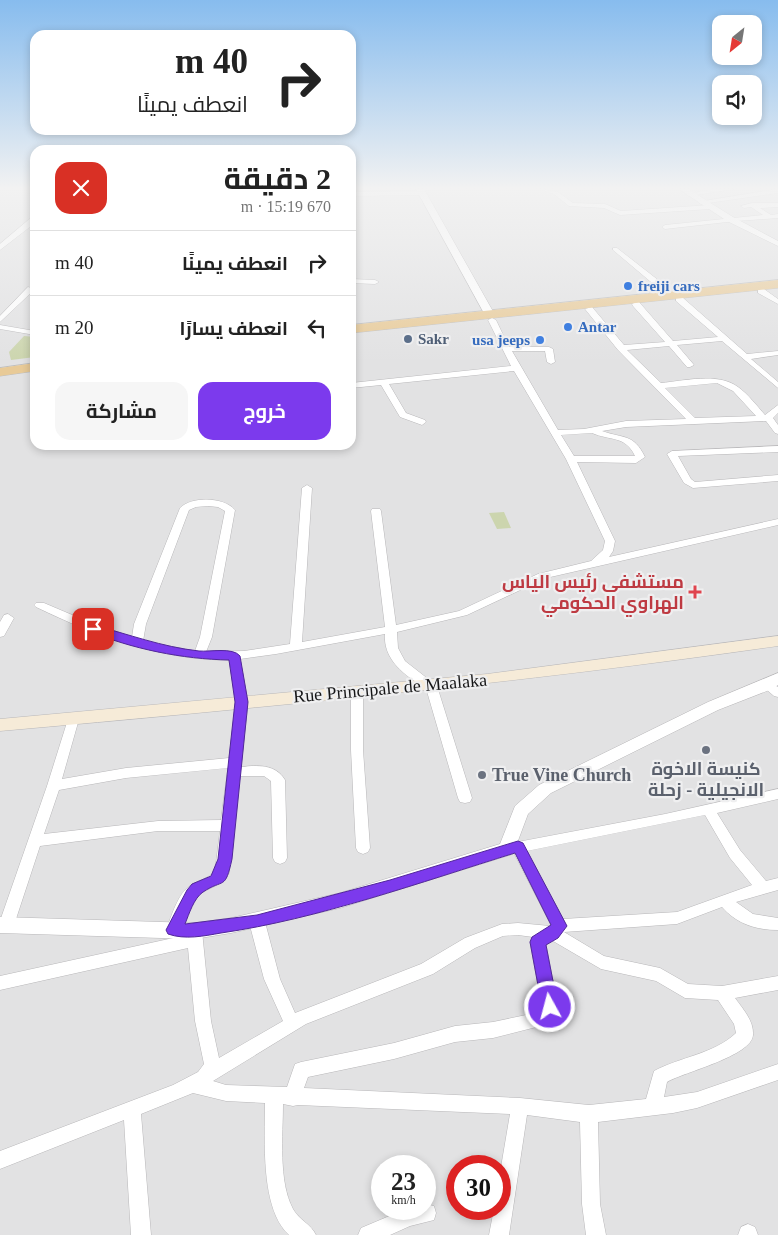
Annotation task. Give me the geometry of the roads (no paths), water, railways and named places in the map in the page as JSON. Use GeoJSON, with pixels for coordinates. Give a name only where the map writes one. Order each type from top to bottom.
{"type":"FeatureCollection","features":[{"type":"Feature","properties":{"kind":"highway"},"geometry":{"type":"LineString","coordinates":[[356,329],[589,309],[778,284]]}},
{"type":"Feature","properties":{"kind":"highway"},"geometry":{"type":"LineString","coordinates":[[356,333],[491,317],[676,298],[778,290]]}},
{"type":"Feature","properties":{"kind":"highway"},"geometry":{"type":"LineString","coordinates":[[0,365],[30,362]]}},
{"type":"Feature","properties":{"kind":"highway"},"geometry":{"type":"LineString","coordinates":[[0,372],[30,368]]}},
{"type":"Feature","properties":{"kind":"main road","name":"Rue Principale de Maalaka"},"geometry":{"type":"LineString","coordinates":[[0,725],[431,686],[678,657],[778,641]]}},
{"type":"Feature","properties":{"kind":"street"},"geometry":{"type":"LineString","coordinates":[[452,247],[491,317],[516,368],[571,459],[610,541],[610,549],[606,555],[593,564]]}},
{"type":"Feature","properties":{"kind":"street"},"geometry":{"type":"LineString","coordinates":[[615,249],[676,298],[778,386]]}},
{"type":"Feature","properties":{"kind":"street"},"geometry":{"type":"LineString","coordinates":[[356,282],[375,282]]}},
{"type":"Feature","properties":{"kind":"street"},"geometry":{"type":"LineString","coordinates":[[0,320],[30,290]]}},
{"type":"Feature","properties":{"kind":"street"},"geometry":{"type":"LineString","coordinates":[[761,292],[778,302]]}},
{"type":"Feature","properties":{"kind":"street"},"geometry":{"type":"LineString","coordinates":[[636,304],[690,365]]}},
{"type":"Feature","properties":{"kind":"street"},"geometry":{"type":"LineString","coordinates":[[589,309],[621,348],[692,420]]}},
{"type":"Feature","properties":{"kind":"street"},"geometry":{"type":"LineString","coordinates":[[0,327],[30,332]]}},
{"type":"Feature","properties":{"kind":"street"},"geometry":{"type":"LineString","coordinates":[[621,348],[722,339]]}},
{"type":"Feature","properties":{"kind":"street"},"geometry":{"type":"LineString","coordinates":[[506,349],[549,349],[551,362]]}},
{"type":"Feature","properties":{"kind":"street"},"geometry":{"type":"LineString","coordinates":[[744,357],[778,353]]}},
{"type":"Feature","properties":{"kind":"street"},"geometry":{"type":"LineString","coordinates":[[356,386],[516,368]]}},
{"type":"Feature","properties":{"kind":"street"},"geometry":{"type":"LineString","coordinates":[[660,386],[717,381],[726,383],[778,431]]}},
{"type":"Feature","properties":{"kind":"street"},"geometry":{"type":"LineString","coordinates":[[384,383],[403,415],[422,422]]}},
{"type":"Feature","properties":{"kind":"street"},"geometry":{"type":"LineString","coordinates":[[554,433],[594,431],[618,424],[766,418],[778,408]]}},
{"type":"Feature","properties":{"kind":"street"},"geometry":{"type":"LineString","coordinates":[[571,459],[636,460],[640,457],[632,442],[626,438],[602,435],[594,431]]}},
{"type":"Feature","properties":{"kind":"street"},"geometry":{"type":"LineString","coordinates":[[778,449],[672,454],[687,481],[693,485],[778,478]]}},
{"type":"Feature","properties":{"kind":"street"},"geometry":{"type":"LineString","coordinates":[[296,647],[307,488]]}},
{"type":"Feature","properties":{"kind":"street"},"geometry":{"type":"LineString","coordinates":[[137,642],[140,624],[185,508],[194,504],[224,505],[230,510],[206,637],[199,655]]}},
{"type":"Feature","properties":{"kind":"street"},"geometry":{"type":"LineString","coordinates":[[376,511],[390,629],[388,643],[392,652],[412,675],[431,686],[465,798]]}},
{"type":"Feature","properties":{"kind":"street"},"geometry":{"type":"LineString","coordinates":[[40,605],[107,635],[199,655],[234,656],[296,647],[464,613],[526,582],[552,573],[778,522]]}},
{"type":"Feature","properties":{"kind":"street"},"geometry":{"type":"LineString","coordinates":[[0,633],[8,618]]}},
{"type":"Feature","properties":{"kind":"street"},"geometry":{"type":"LineString","coordinates":[[174,930],[192,894],[197,888],[217,881],[222,873],[242,702],[234,656]]}},
{"type":"Feature","properties":{"kind":"street"},"geometry":{"type":"LineString","coordinates":[[774,685],[713,706],[545,789],[520,811],[513,848],[556,929],[601,962],[660,975],[685,990],[722,993],[778,983]]}},
{"type":"Feature","properties":{"kind":"street"},"geometry":{"type":"LineString","coordinates":[[357,692],[357,750],[363,848]]}},
{"type":"Feature","properties":{"kind":"street"},"geometry":{"type":"LineString","coordinates":[[73,719],[54,786],[3,925],[174,930],[194,935]]}},
{"type":"Feature","properties":{"kind":"street"},"geometry":{"type":"LineString","coordinates":[[54,786],[126,773],[235,767],[273,773],[278,780],[280,858]]}},
{"type":"Feature","properties":{"kind":"street"},"geometry":{"type":"LineString","coordinates":[[0,983],[194,935],[257,922],[390,886],[513,848],[778,794]]}},
{"type":"Feature","properties":{"kind":"street"},"geometry":{"type":"LineString","coordinates":[[708,809],[735,854],[762,887]]}},
{"type":"Feature","properties":{"kind":"street"},"geometry":{"type":"LineString","coordinates":[[35,841],[158,826],[229,825]]}},
{"type":"Feature","properties":{"kind":"street"},"geometry":{"type":"LineString","coordinates":[[0,1160],[191,1084],[292,1024],[338,1002],[427,968],[470,943],[502,930],[556,929],[677,918],[762,887],[778,884]]}},
{"type":"Feature","properties":{"kind":"street"},"geometry":{"type":"LineString","coordinates":[[724,900],[736,914],[748,920],[778,924]]}},
{"type":"Feature","properties":{"kind":"street"},"geometry":{"type":"LineString","coordinates":[[257,922],[272,979],[292,1024]]}},
{"type":"Feature","properties":{"kind":"street"},"geometry":{"type":"LineString","coordinates":[[293,1098],[302,1070],[394,1051],[455,1034],[493,1030],[546,1018],[550,1007],[547,982],[539,957],[538,942],[556,929]]}},
{"type":"Feature","properties":{"kind":"street"},"geometry":{"type":"LineString","coordinates":[[194,935],[203,1020],[212,1064],[209,1073]]}},
{"type":"Feature","properties":{"kind":"street"},"geometry":{"type":"LineString","coordinates":[[653,1107],[660,1077],[673,1068],[725,1050],[740,1042],[745,1036],[742,1021],[722,993]]}},
{"type":"Feature","properties":{"kind":"street"},"geometry":{"type":"LineString","coordinates":[[191,1084],[226,1093],[293,1098],[520,1106],[589,1114],[697,1100],[778,1072]]}},
{"type":"Feature","properties":{"kind":"street"},"geometry":{"type":"LineString","coordinates":[[274,1096],[276,1180],[284,1210],[293,1225],[306,1235]]}},
{"type":"Feature","properties":{"kind":"street"},"geometry":{"type":"LineString","coordinates":[[499,1235],[520,1106]]}},
{"type":"Feature","properties":{"kind":"street"},"geometry":{"type":"LineString","coordinates":[[132,1108],[140,1235]]}},
{"type":"Feature","properties":{"kind":"street"},"geometry":{"type":"LineString","coordinates":[[589,1114],[590,1204],[596,1235]]}},
{"type":"Feature","properties":{"kind":"street"},"geometry":{"type":"LineString","coordinates":[[368,1235],[402,1220]]}},
{"type":"Feature","properties":{"kind":"place","name":"freiji cars"},"geometry":{"type":"Point","coordinates":[628,286]}},
{"type":"Feature","properties":{"kind":"place","name":"Antar"},"geometry":{"type":"Point","coordinates":[568,327]}},
{"type":"Feature","properties":{"kind":"place","name":"Sakr"},"geometry":{"type":"Point","coordinates":[408,339]}},
{"type":"Feature","properties":{"kind":"place","name":"usa jeeps"},"geometry":{"type":"Point","coordinates":[540,340]}},
{"type":"Feature","properties":{"kind":"place","name":"مستشفى رئيس الياس الهراوي الحكومي"},"geometry":{"type":"Point","coordinates":[695,592]}},
{"type":"Feature","properties":{"kind":"place","name":"كنيسة الاخوة الانجيلية - زحلة"},"geometry":{"type":"Point","coordinates":[706,750]}},
{"type":"Feature","properties":{"kind":"place","name":"True Vine Church"},"geometry":{"type":"Point","coordinates":[482,775]}}]}
